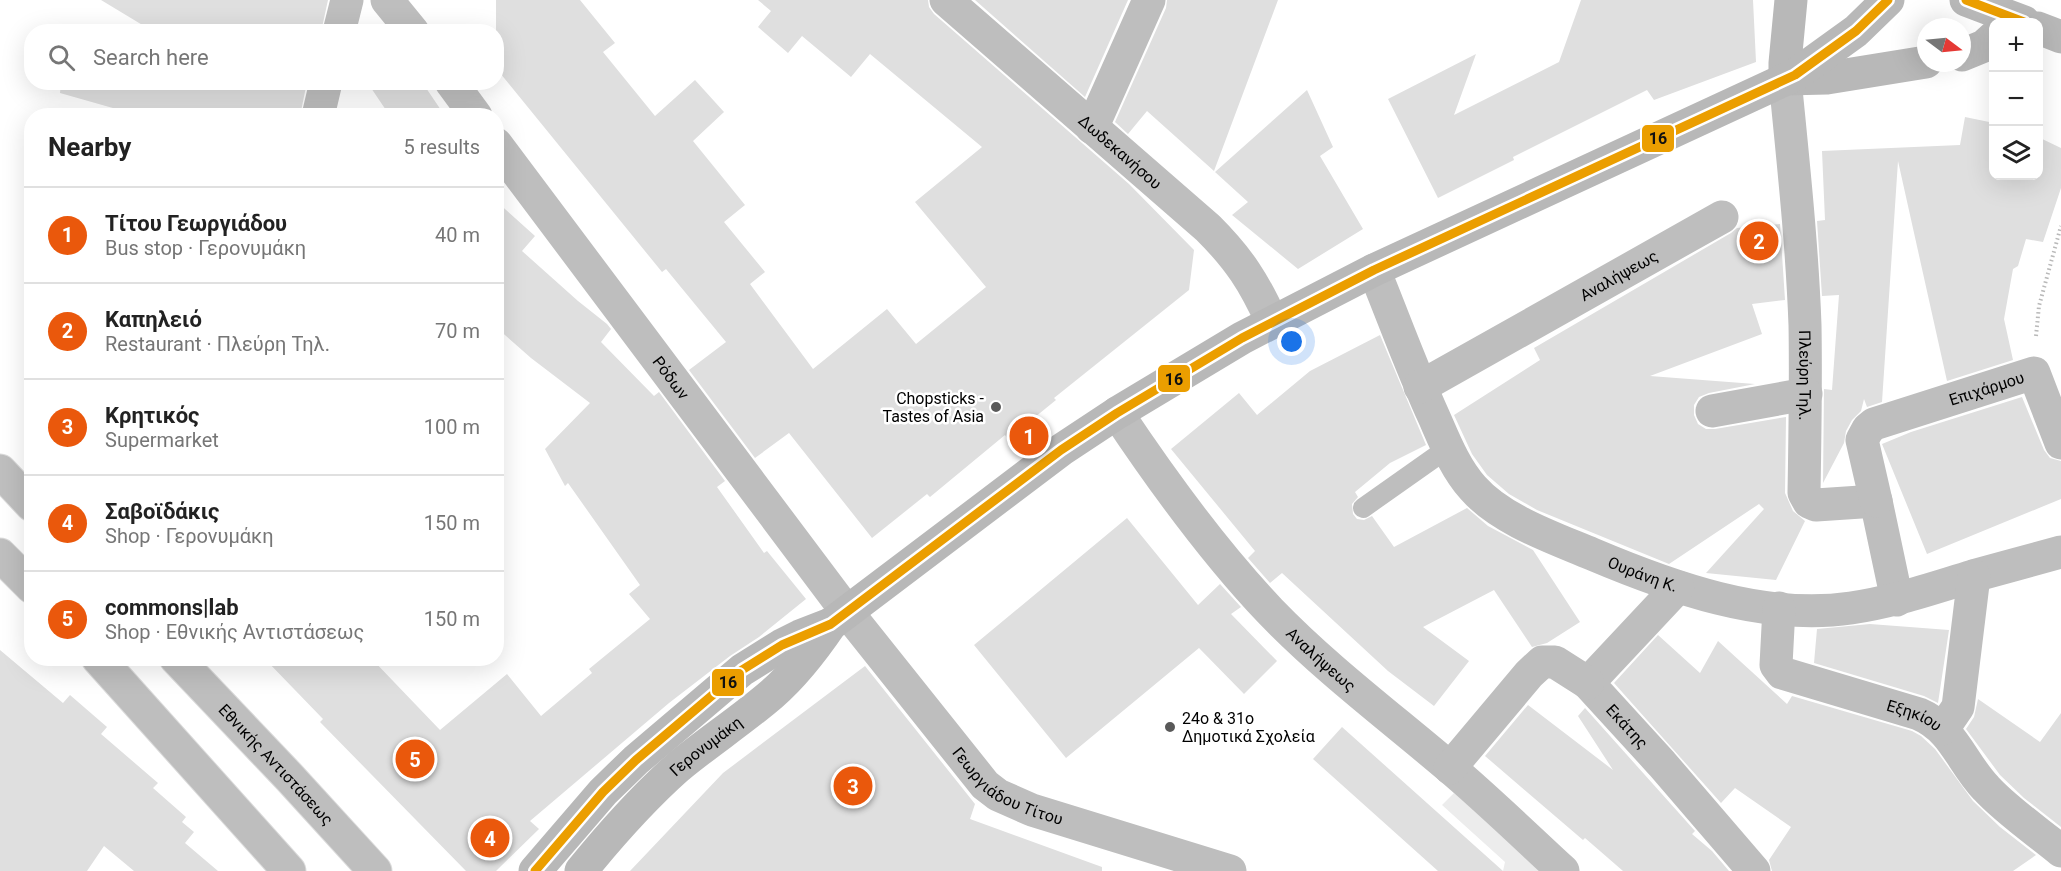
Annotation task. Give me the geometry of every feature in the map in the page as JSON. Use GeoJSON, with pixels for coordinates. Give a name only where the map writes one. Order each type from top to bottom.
{"type":"FeatureCollection","features":[{"type":"Feature","properties":{"kind":"street"},"geometry":{"type":"LineString","coordinates":[[341,24],[347,0]]}},
{"type":"Feature","properties":{"kind":"street"},"geometry":{"type":"LineString","coordinates":[[387,0],[406,24]]}},
{"type":"Feature","properties":{"kind":"street","name":"Δωδεκανήσου"},"geometry":{"type":"LineString","coordinates":[[946,0],[1208,228],[1228,248],[1249,275],[1272,322]]}},
{"type":"Feature","properties":{"kind":"street"},"geometry":{"type":"LineString","coordinates":[[1092,128],[1149,0]]}},
{"type":"Feature","properties":{"kind":"street"},"geometry":{"type":"LineString","coordinates":[[1791,0],[1785,79],[1827,78],[1917,63]]}},
{"type":"Feature","properties":{"kind":"street","name":"Γερονυμάκη"},"geometry":{"type":"LineString","coordinates":[[535,871],[578,819],[611,784],[742,670],[782,645],[839,618],[1061,450],[1117,413],[1272,322],[1374,270],[1785,79],[1832,50],[1862,26],[1888,0]]}},
{"type":"Feature","properties":{"kind":"street"},"geometry":{"type":"LineString","coordinates":[[1966,0],[1996,18]]}},
{"type":"Feature","properties":{"kind":"street"},"geometry":{"type":"LineString","coordinates":[[2043,30],[2061,37]]}},
{"type":"Feature","properties":{"kind":"street"},"geometry":{"type":"LineString","coordinates":[[1971,51],[1984,46],[1989,41]]}},
{"type":"Feature","properties":{"kind":"street","name":"Πλεύρη Τηλ."},"geometry":{"type":"LineString","coordinates":[[1785,79],[1797,205],[1804,322],[1806,394],[1803,494],[1809,502],[1816,505],[1876,501]]}},
{"type":"Feature","properties":{"kind":"street"},"geometry":{"type":"LineString","coordinates":[[320,108],[324,90]]}},
{"type":"Feature","properties":{"kind":"street"},"geometry":{"type":"LineString","coordinates":[[457,90],[470,108]]}},
{"type":"Feature","properties":{"kind":"street","name":"Ρόδων"},"geometry":{"type":"LineString","coordinates":[[504,155],[839,618]]}},
{"type":"Feature","properties":{"kind":"street","name":"Αναλήψεως"},"geometry":{"type":"LineString","coordinates":[[1420,387],[1722,217]]}},
{"type":"Feature","properties":{"kind":"street","name":"Ουράνη Κ."},"geometry":{"type":"LineString","coordinates":[[1374,270],[1420,387],[1448,448],[1461,472],[1474,489],[1505,513],[1559,540],[1631,571],[1678,587],[1748,605],[1849,609],[1897,600],[2061,552]]}},
{"type":"Feature","properties":{"kind":"street"},"geometry":{"type":"LineString","coordinates":[[2034,374],[2061,443]]}},
{"type":"Feature","properties":{"kind":"street","name":"Επιχάρμου"},"geometry":{"type":"LineString","coordinates":[[1876,501],[1862,440],[1874,424],[2034,374]]}},
{"type":"Feature","properties":{"kind":"street"},"geometry":{"type":"LineString","coordinates":[[1712,411],[1806,394]]}},
{"type":"Feature","properties":{"kind":"street","name":"Αναλήψεως"},"geometry":{"type":"LineString","coordinates":[[1117,413],[1182,506],[1245,584],[1272,612],[1356,691],[1450,768],[1563,871]]}},
{"type":"Feature","properties":{"kind":"street"},"geometry":{"type":"LineString","coordinates":[[0,471],[24,496]]}},
{"type":"Feature","properties":{"kind":"street"},"geometry":{"type":"LineString","coordinates":[[1876,501],[1897,600]]}},
{"type":"Feature","properties":{"kind":"street"},"geometry":{"type":"LineString","coordinates":[[0,555],[24,579]]}},
{"type":"Feature","properties":{"kind":"street"},"geometry":{"type":"LineString","coordinates":[[1943,729],[1958,707],[1974,576]]}},
{"type":"Feature","properties":{"kind":"street"},"geometry":{"type":"LineString","coordinates":[[1588,683],[1678,587]]}},
{"type":"Feature","properties":{"kind":"street","name":"Εξηκίου"},"geometry":{"type":"LineString","coordinates":[[1779,608],[1776,665],[1782,673],[1930,719],[1943,729],[1987,790],[2061,851]]}},
{"type":"Feature","properties":{"kind":"street","name":"Γερονυμάκη"},"geometry":{"type":"LineString","coordinates":[[581,871],[615,829],[654,789],[772,693],[812,652],[839,618]]}},
{"type":"Feature","properties":{"kind":"street","name":"Γεωργιάδου Τίτου"},"geometry":{"type":"LineString","coordinates":[[839,618],[985,785],[998,795],[1154,860],[1230,871]]}},
{"type":"Feature","properties":{"kind":"street","name":"Εκάτης"},"geometry":{"type":"LineString","coordinates":[[1450,768],[1529,674],[1542,662],[1555,662],[1588,683],[1656,756],[1754,871]]}},
{"type":"Feature","properties":{"kind":"street"},"geometry":{"type":"LineString","coordinates":[[105,666],[289,871]]}},
{"type":"Feature","properties":{"kind":"street","name":"Εθνικής Αντιστάσεως"},"geometry":{"type":"LineString","coordinates":[[184,666],[375,871]]}},
{"type":"Feature","properties":{"kind":"street"},"geometry":{"type":"LineString","coordinates":[[2049,871],[2061,862]]}},
{"type":"Feature","properties":{"kind":"lane"},"geometry":{"type":"LineString","coordinates":[[1363,508],[1448,448]]}},
{"type":"Feature","properties":{"kind":"path","name":"Επιχάρμου"},"geometry":{"type":"LineString","coordinates":[[2034,374],[2039,306],[2061,226]]}},
{"type":"Feature","properties":{"kind":"shaded area"},"geometry":{"type":"Polygon","coordinates":[[[1454,793],[1544,871],[1503,871],[1505,862],[1442,805],[1454,793]]]}},
{"type":"Feature","properties":{"kind":"building"},"geometry":{"type":"Polygon","coordinates":[[[101,0],[328,0],[323,24],[141,24],[101,0]]]}},
{"type":"Feature","properties":{"kind":"building"},"geometry":{"type":"Polygon","coordinates":[[[496,0],[580,0],[615,43],[603,52],[655,116],[695,80],[724,112],[693,141],[745,205],[724,222],[765,272],[750,284],[813,369],[887,309],[916,344],[986,287],[915,202],[982,147],[870,54],[851,77],[802,36],[788,53],[758,27],[771,11],[758,0],[928,0],[929,7],[934,14],[1129,184],[1194,250],[1189,290],[1054,398],[1056,400],[1008,439],[1005,435],[930,497],[927,494],[872,538],[789,433],[755,458],[689,370],[726,342],[666,269],[662,272],[504,78],[504,24],[496,24],[496,0]]]}},
{"type":"Feature","properties":{"kind":"building"},"geometry":{"type":"Polygon","coordinates":[[[975,0],[1128,0],[1085,97],[975,0]]]}},
{"type":"Feature","properties":{"kind":"building"},"geometry":{"type":"Polygon","coordinates":[[[1167,0],[1278,0],[1214,171],[1147,111],[1128,134],[1115,122],[1166,8],[1167,0]]]}},
{"type":"Feature","properties":{"kind":"building"},"geometry":{"type":"Polygon","coordinates":[[[1581,0],[1753,0],[1756,62],[1654,100],[1647,90],[1513,157],[1514,160],[1438,198],[1388,99],[1476,54],[1454,115],[1559,62],[1581,0]]]}},
{"type":"Feature","properties":{"kind":"building"},"geometry":{"type":"Polygon","coordinates":[[[60,90],[305,90],[302,108],[113,108],[60,93],[60,90]]]}},
{"type":"Feature","properties":{"kind":"building"},"geometry":{"type":"Polygon","coordinates":[[[372,90],[427,90],[440,108],[385,108],[372,90]]]}},
{"type":"Feature","properties":{"kind":"building"},"geometry":{"type":"Polygon","coordinates":[[[1307,90],[1333,147],[1320,156],[1363,229],[1298,269],[1232,215],[1248,202],[1215,172],[1307,90]]]}},
{"type":"Feature","properties":{"kind":"building"},"geometry":{"type":"Polygon","coordinates":[[[1965,117],[1989,122],[1989,180],[2043,180],[2043,139],[2061,148],[2061,188],[2043,242],[2026,239],[2018,266],[2013,269],[2004,319],[2013,360],[1947,381],[1898,161],[1882,402],[1867,407],[1864,399],[1861,411],[1846,431],[1844,443],[1823,483],[1824,389],[1832,390],[1839,295],[1822,296],[1817,221],[1825,220],[1822,151],[1960,145],[1965,117]]]}},
{"type":"Feature","properties":{"kind":"building"},"geometry":{"type":"Polygon","coordinates":[[[504,208],[535,236],[522,251],[607,324],[611,329],[601,342],[654,396],[659,392],[725,481],[717,487],[764,553],[767,551],[806,599],[759,637],[730,656],[669,703],[530,821],[539,829],[496,871],[466,871],[320,722],[323,719],[272,666],[379,666],[440,730],[507,674],[541,716],[592,673],[589,669],[650,619],[629,594],[640,585],[568,483],[565,486],[545,449],[590,403],[504,334],[504,208]]]}},
{"type":"Feature","properties":{"kind":"building"},"geometry":{"type":"Polygon","coordinates":[[[1780,224],[1785,300],[1752,304],[1762,334],[1650,376],[1755,384],[1699,397],[1694,405],[1694,415],[1698,424],[1706,429],[1786,417],[1785,493],[1793,511],[1805,521],[1776,580],[1706,573],[1764,509],[1759,504],[1669,564],[1537,510],[1509,494],[1487,475],[1472,454],[1454,415],[1540,360],[1534,348],[1737,228],[1780,224]]]}},
{"type":"Feature","properties":{"kind":"building"},"geometry":{"type":"Polygon","coordinates":[[[1380,335],[1426,445],[1390,463],[1355,492],[1358,497],[1352,504],[1353,514],[1357,519],[1364,520],[1372,516],[1394,547],[1467,508],[1488,526],[1533,550],[1580,622],[1547,643],[1532,647],[1494,590],[1423,627],[1469,661],[1434,706],[1388,671],[1282,573],[1270,583],[1248,558],[1255,551],[1171,449],[1239,393],[1257,415],[1310,371],[1380,335]]]}},
{"type":"Feature","properties":{"kind":"building"},"geometry":{"type":"Polygon","coordinates":[[[2022,397],[2044,450],[2050,458],[2061,461],[2061,499],[1927,554],[1882,444],[1911,432],[2022,397]]]}},
{"type":"Feature","properties":{"kind":"building"},"geometry":{"type":"Polygon","coordinates":[[[1127,518],[1198,605],[1220,584],[1241,607],[1231,614],[1277,661],[1244,694],[1199,648],[1066,758],[974,645],[1127,518]]]}},
{"type":"Feature","properties":{"kind":"building"},"geometry":{"type":"Polygon","coordinates":[[[1870,624],[1949,630],[1938,703],[1924,696],[1814,663],[1817,629],[1870,624]]]}},
{"type":"Feature","properties":{"kind":"building"},"geometry":{"type":"Polygon","coordinates":[[[1658,635],[1700,673],[1718,641],[1787,704],[1792,696],[1912,731],[1921,736],[1935,749],[1973,801],[2000,827],[2036,855],[2013,871],[1772,871],[1769,860],[1791,827],[1735,788],[1721,803],[1614,683],[1658,635]]]}},
{"type":"Feature","properties":{"kind":"building"},"geometry":{"type":"Polygon","coordinates":[[[0,650],[63,703],[70,695],[107,727],[101,734],[158,783],[153,788],[186,817],[182,822],[194,832],[185,843],[218,871],[134,871],[104,846],[87,871],[0,871],[0,650]]]}},
{"type":"Feature","properties":{"kind":"building"},"geometry":{"type":"Polygon","coordinates":[[[865,666],[975,804],[970,819],[1102,867],[1102,871],[630,871],[723,773],[865,666]]]}},
{"type":"Feature","properties":{"kind":"building"},"geometry":{"type":"Polygon","coordinates":[[[1978,699],[2040,742],[2061,713],[2061,827],[2024,798],[2000,775],[1966,729],[1974,717],[1978,699]]]}},
{"type":"Feature","properties":{"kind":"building"},"geometry":{"type":"Polygon","coordinates":[[[1528,705],[1613,770],[1578,716],[1585,708],[1695,831],[1692,834],[1712,851],[1729,871],[1623,871],[1585,838],[1583,840],[1485,756],[1528,705]]]}},
{"type":"Feature","properties":{"kind":"building"},"geometry":{"type":"Polygon","coordinates":[[[1342,727],[1503,871],[1438,871],[1313,759],[1342,727]]]}},
{"type":"Feature","properties":{"kind":"transit line","name":"16"},"geometry":{"type":"LineString","coordinates":[[535,871],[603,792],[636,760],[742,670],[782,645],[831,624],[1061,450],[1117,413],[1242,338],[1374,270],[1795,75],[1856,31],[1888,0]]}},
{"type":"Feature","properties":{"kind":"transit line","name":"16"},"geometry":{"type":"LineString","coordinates":[[1966,0],[2013,18]]}},
{"type":"Feature","properties":{"kind":"place","name":"Καπηλειό"},"geometry":{"type":"Point","coordinates":[1759,241]}},
{"type":"Feature","properties":{"kind":"place","name":"Chopsticks - Tastes of Asia"},"geometry":{"type":"Point","coordinates":[996,407]}},
{"type":"Feature","properties":{"kind":"place","name":"Τίτου Γεωργιάδου"},"geometry":{"type":"Point","coordinates":[1029,436]}},
{"type":"Feature","properties":{"kind":"place","name":"24ο & 31ο Δημοτικά Σχολεία"},"geometry":{"type":"Point","coordinates":[1170,727]}},
{"type":"Feature","properties":{"kind":"place","name":"commons|lab"},"geometry":{"type":"Point","coordinates":[415,759]}},
{"type":"Feature","properties":{"kind":"place","name":"Κρητικός"},"geometry":{"type":"Point","coordinates":[853,786]}},
{"type":"Feature","properties":{"kind":"place","name":"Σαβοϊδάκις"},"geometry":{"type":"Point","coordinates":[490,838]}}]}
